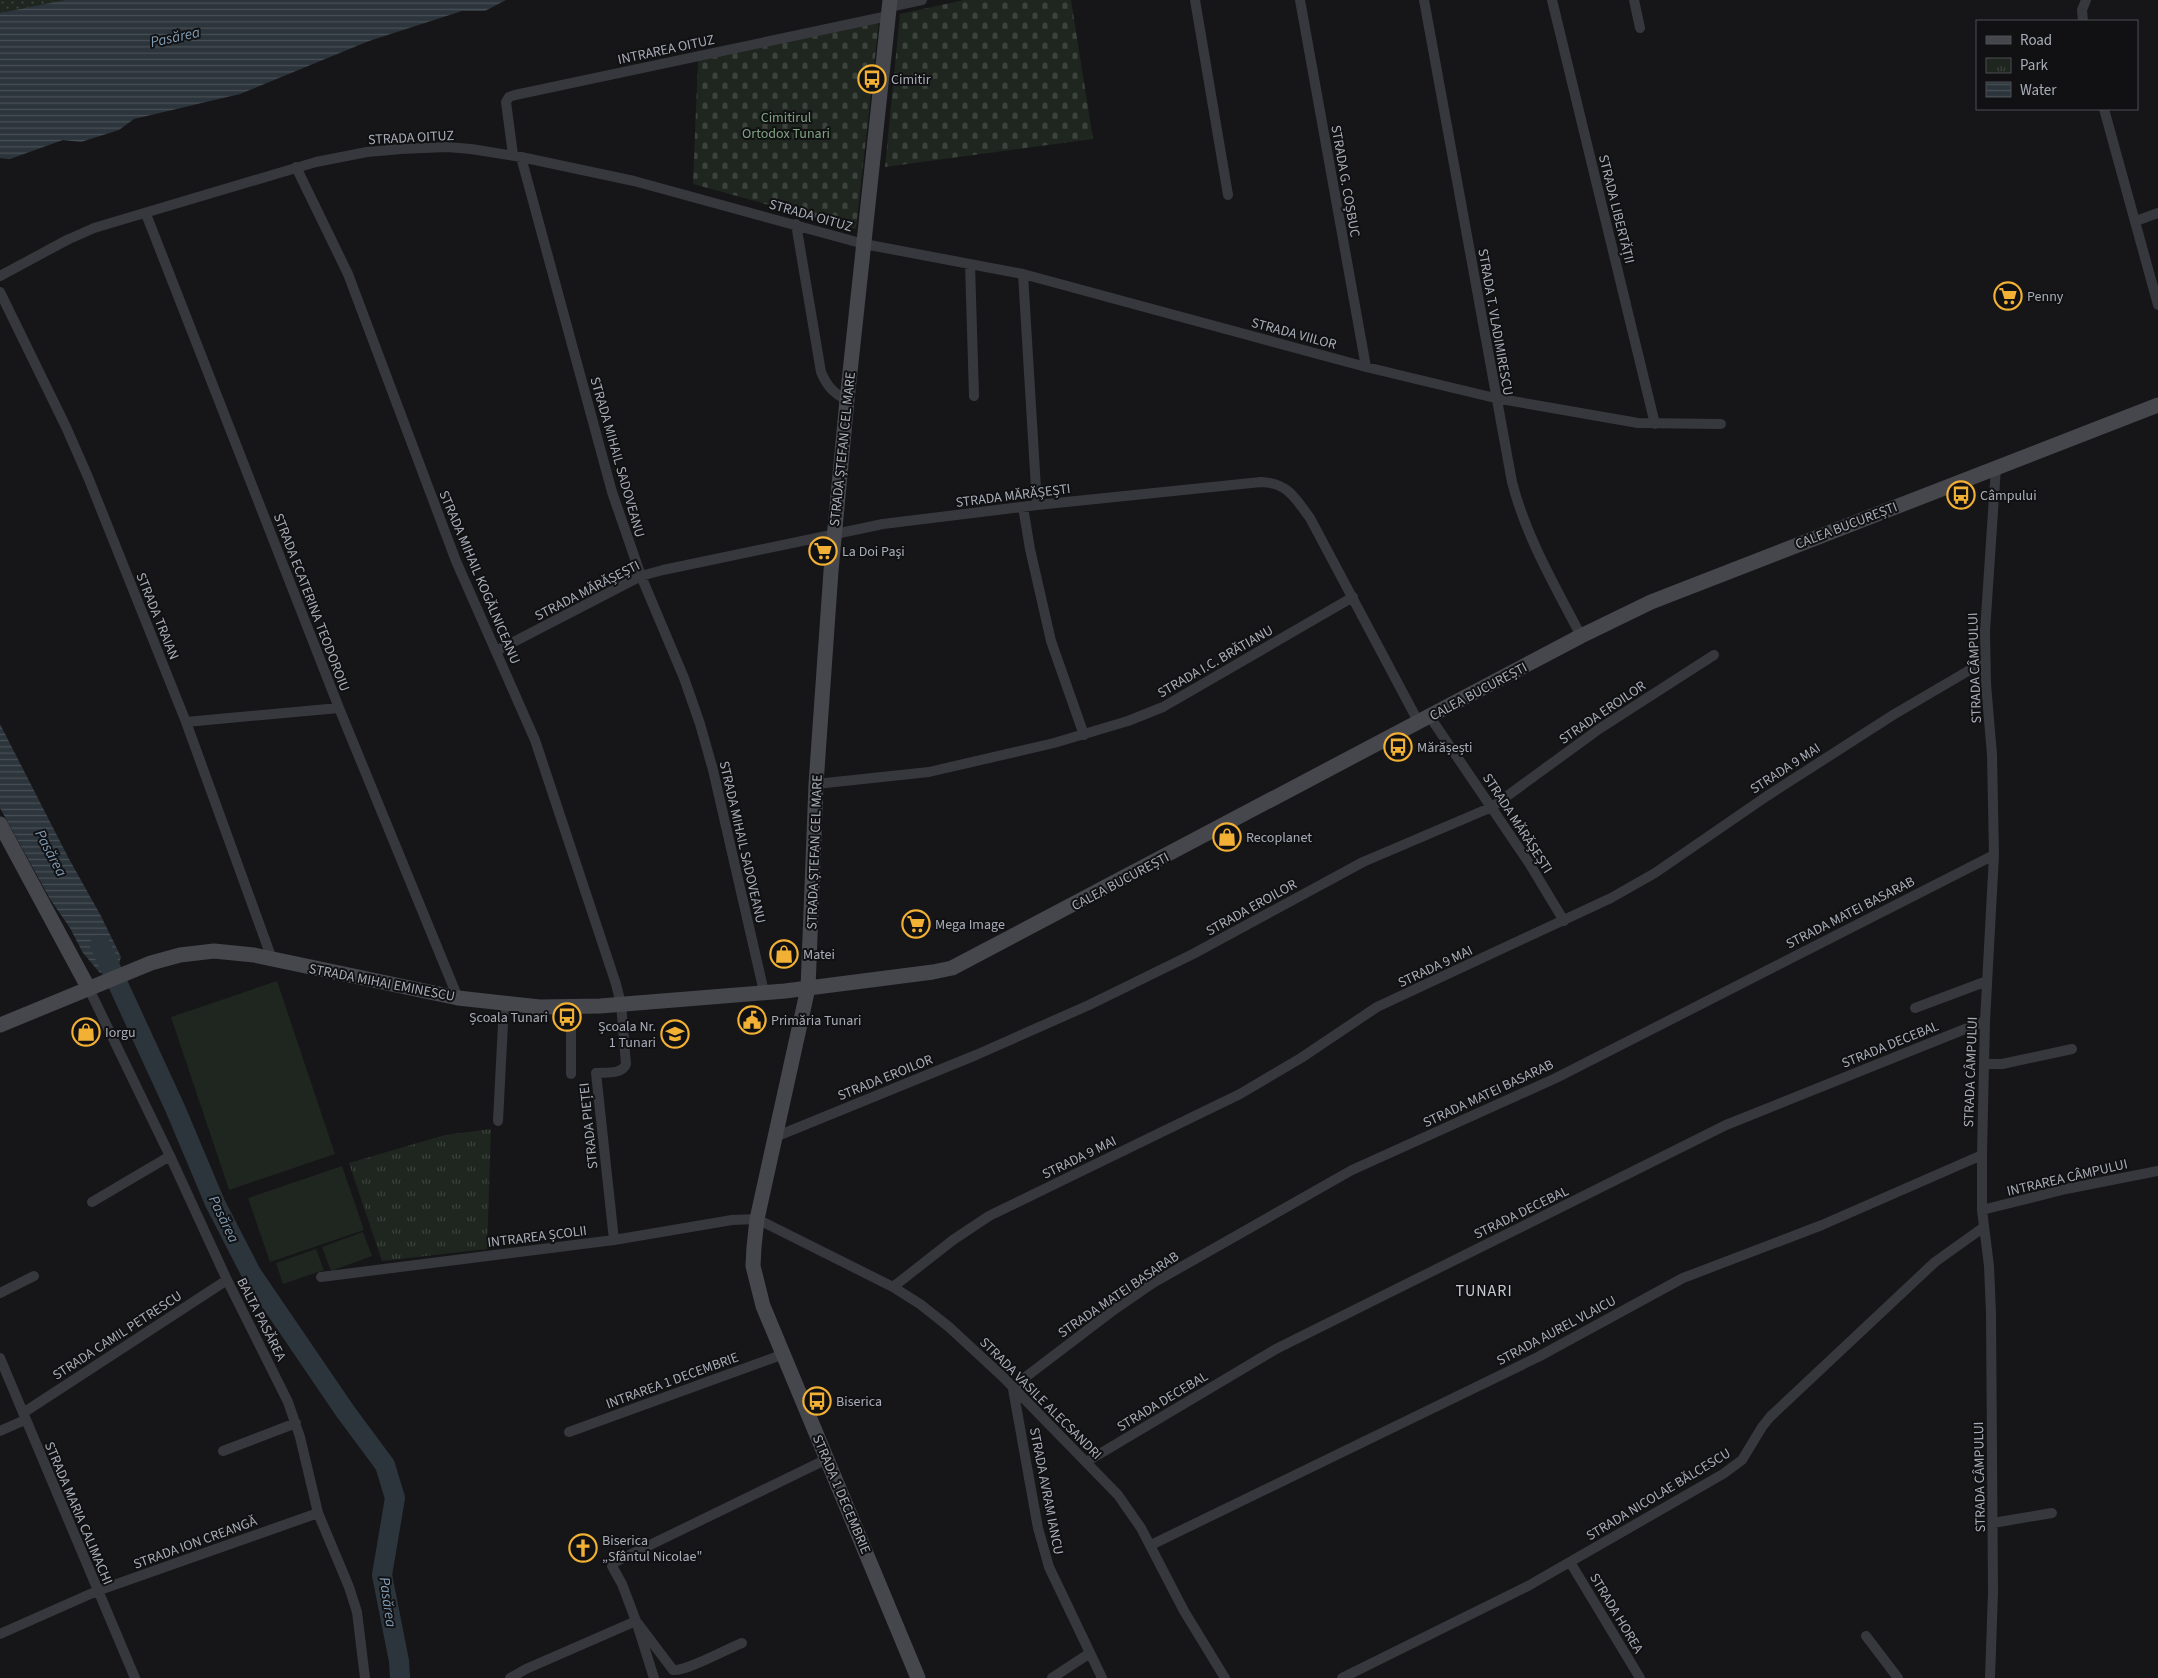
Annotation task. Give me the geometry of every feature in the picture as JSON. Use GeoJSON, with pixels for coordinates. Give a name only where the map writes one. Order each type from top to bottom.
{"type":"FeatureCollection","features":[{"type":"Feature","properties":{"kind":"main road","name":"STRADA ȘTEFAN CEL MARE"},"geometry":{"type":"LineString","coordinates":[[808,988],[816,784],[834,535],[889,8]]}},
{"type":"Feature","properties":{"kind":"main road","name":"CALEA BUCUREȘTI"},"geometry":{"type":"LineString","coordinates":[[808,988],[933,972],[961,965],[1581,636],[1650,602],[2158,405]]}},
{"type":"Feature","properties":{"kind":"main road"},"geometry":{"type":"LineString","coordinates":[[0,824],[94,987]]}},
{"type":"Feature","properties":{"kind":"main road","name":"STRADA MIHAI EMINESCU"},"geometry":{"type":"LineString","coordinates":[[0,1025],[164,959],[194,952],[231,952],[458,998],[504,1004],[571,1007],[808,988]]}},
{"type":"Feature","properties":{"kind":"main road","name":"STRADA 1 DECEMBRIE"},"geometry":{"type":"LineString","coordinates":[[808,988],[757,1220],[753,1266],[757,1286],[784,1354],[918,1678]]}},
{"type":"Feature","properties":{"kind":"street"},"geometry":{"type":"LineString","coordinates":[[889,8],[922,0]]}},
{"type":"Feature","properties":{"kind":"street"},"geometry":{"type":"LineString","coordinates":[[1195,0],[1228,195]]}},
{"type":"Feature","properties":{"kind":"street","name":"STRADA G. COȘBUC"},"geometry":{"type":"LineString","coordinates":[[1300,0],[1366,367]]}},
{"type":"Feature","properties":{"kind":"street","name":"STRADA T. VLADIMIRESCU"},"geometry":{"type":"LineString","coordinates":[[1424,0],[1495,398],[1518,508],[1532,540],[1581,636]]}},
{"type":"Feature","properties":{"kind":"street","name":"STRADA LIBERTĂȚII"},"geometry":{"type":"LineString","coordinates":[[1552,0],[1655,424]]}},
{"type":"Feature","properties":{"kind":"street"},"geometry":{"type":"LineString","coordinates":[[1634,0],[1640,28]]}},
{"type":"Feature","properties":{"kind":"street"},"geometry":{"type":"LineString","coordinates":[[2083,20],[2082,10],[2086,0]]}},
{"type":"Feature","properties":{"kind":"street","name":"INTRAREA OITUZ"},"geometry":{"type":"LineString","coordinates":[[517,156],[506,102],[509,97],[889,8]]}},
{"type":"Feature","properties":{"kind":"street"},"geometry":{"type":"LineString","coordinates":[[2104,110],[2158,304]]}},
{"type":"Feature","properties":{"kind":"street","name":"STRADA OITUZ"},"geometry":{"type":"LineString","coordinates":[[0,276],[67,240],[94,228],[146,214],[296,167],[367,152],[446,147],[517,156],[634,181],[864,244]]}},
{"type":"Feature","properties":{"kind":"street","name":"STRADA MIHAIL SADOVEANU"},"geometry":{"type":"LineString","coordinates":[[517,156],[605,466],[641,576],[684,678],[700,724],[713,770],[764,992]]}},
{"type":"Feature","properties":{"kind":"street","name":"STRADA MIHAIL KOGĂLNICEANU"},"geometry":{"type":"LineString","coordinates":[[296,167],[348,274],[452,552],[546,771],[621,1004]]}},
{"type":"Feature","properties":{"kind":"street"},"geometry":{"type":"LineString","coordinates":[[2136,221],[2158,213]]}},
{"type":"Feature","properties":{"kind":"street","name":"STRADA ECATERINA TEODOROIU"},"geometry":{"type":"LineString","coordinates":[[146,214],[339,708],[458,998]]}},
{"type":"Feature","properties":{"kind":"street"},"geometry":{"type":"LineString","coordinates":[[796,224],[821,372],[826,385],[835,394],[847,400]]}},
{"type":"Feature","properties":{"kind":"street","name":"STRADA VIILOR"},"geometry":{"type":"LineString","coordinates":[[864,244],[1023,274],[1366,367],[1495,398],[1638,423],[1721,424]]}},
{"type":"Feature","properties":{"kind":"street"},"geometry":{"type":"LineString","coordinates":[[970,264],[974,396]]}},
{"type":"Feature","properties":{"kind":"street"},"geometry":{"type":"LineString","coordinates":[[1023,274],[1037,505]]}},
{"type":"Feature","properties":{"kind":"street","name":"STRADA TRAIAN"},"geometry":{"type":"LineString","coordinates":[[0,292],[66,427],[84,469],[186,722],[272,959]]}},
{"type":"Feature","properties":{"kind":"street","name":"STRADA CÂMPULUI"},"geometry":{"type":"LineString","coordinates":[[1990,1678],[1993,1523],[1991,1314],[1989,1266],[1982,1210],[1982,1155],[1985,1021],[1994,855],[1992,755],[1984,631],[1996,468]]}},
{"type":"Feature","properties":{"kind":"street","name":"STRADA MĂRĂȘEȘTI"},"geometry":{"type":"LineString","coordinates":[[496,651],[641,576],[883,524],[1037,505],[1272,482],[1288,490],[1310,518],[1424,720],[1492,807],[1564,921]]}},
{"type":"Feature","properties":{"kind":"street"},"geometry":{"type":"LineString","coordinates":[[1023,507],[1030,549],[1052,641],[1084,735]]}},
{"type":"Feature","properties":{"kind":"street","name":"STRADA I.C. BRĂTIANU"},"geometry":{"type":"LineString","coordinates":[[816,784],[929,772],[1084,735],[1128,721],[1163,707],[1353,597]]}},
{"type":"Feature","properties":{"kind":"street","name":"STRADA EROILOR"},"geometry":{"type":"LineString","coordinates":[[775,1137],[976,1055],[1089,1006],[1193,954],[1363,862],[1492,807],[1599,729],[1714,655]]}},
{"type":"Feature","properties":{"kind":"street","name":"STRADA 9 MAI"},"geometry":{"type":"LineString","coordinates":[[893,1288],[953,1240],[989,1216],[1240,1094],[1301,1058],[1377,1008],[1564,921],[1611,898],[1655,873],[1767,796],[1893,715],[1985,661]]}},
{"type":"Feature","properties":{"kind":"street"},"geometry":{"type":"LineString","coordinates":[[186,722],[339,708]]}},
{"type":"Feature","properties":{"kind":"street","name":"STRADA MATEI BASARAB"},"geometry":{"type":"LineString","coordinates":[[1013,1388],[1153,1283],[1352,1170],[1556,1078],[1994,855]]}},
{"type":"Feature","properties":{"kind":"street"},"geometry":{"type":"LineString","coordinates":[[1915,1008],[1987,981]]}},
{"type":"Feature","properties":{"kind":"street","name":"BALTA PASĂREA"},"geometry":{"type":"LineString","coordinates":[[94,987],[227,1280],[278,1381],[296,1423],[318,1513],[349,1587],[357,1612],[365,1678]]}},
{"type":"Feature","properties":{"kind":"street"},"geometry":{"type":"LineString","coordinates":[[498,1120],[504,1004]]}},
{"type":"Feature","properties":{"kind":"street","name":"STRADA PIEȚEI"},"geometry":{"type":"LineString","coordinates":[[614,1240],[596,1073],[620,1071],[625,1068],[621,1004]]}},
{"type":"Feature","properties":{"kind":"street"},"geometry":{"type":"LineString","coordinates":[[571,1007],[571,1074]]}},
{"type":"Feature","properties":{"kind":"street","name":"STRADA DECEBAL"},"geometry":{"type":"LineString","coordinates":[[1086,1462],[1276,1348],[1590,1194],[1689,1143],[1726,1125],[1985,1021]]}},
{"type":"Feature","properties":{"kind":"street"},"geometry":{"type":"LineString","coordinates":[[1984,1064],[2002,1064],[2072,1049]]}},
{"type":"Feature","properties":{"kind":"street","name":"STRADA AUREL VLAICU"},"geometry":{"type":"LineString","coordinates":[[1151,1545],[1538,1358],[1683,1278],[1822,1225],[1982,1155]]}},
{"type":"Feature","properties":{"kind":"street"},"geometry":{"type":"LineString","coordinates":[[92,1202],[170,1156]]}},
{"type":"Feature","properties":{"kind":"street","name":"INTRAREA CÂMPULUI"},"geometry":{"type":"LineString","coordinates":[[1982,1210],[2066,1189],[2158,1171]]}},
{"type":"Feature","properties":{"kind":"street","name":"INTRAREA ȘCOLII"},"geometry":{"type":"LineString","coordinates":[[321,1278],[614,1240],[732,1220],[757,1220]]}},
{"type":"Feature","properties":{"kind":"street","name":"STRADA VASILE ALECSANDRI"},"geometry":{"type":"LineString","coordinates":[[757,1220],[893,1288],[920,1304],[949,1327],[1013,1388],[1118,1495],[1151,1545],[1188,1617],[1225,1678]]}},
{"type":"Feature","properties":{"kind":"street","name":"STRADA NICOLAE BĂLCESCU"},"geometry":{"type":"LineString","coordinates":[[1342,1678],[1528,1586],[1723,1474],[1742,1460],[1770,1417],[1935,1262],[1984,1227]]}},
{"type":"Feature","properties":{"kind":"street"},"geometry":{"type":"LineString","coordinates":[[0,1293],[34,1276]]}},
{"type":"Feature","properties":{"kind":"street","name":"STRADA CAMIL PETRESCU"},"geometry":{"type":"LineString","coordinates":[[0,1431],[227,1280]]}},
{"type":"Feature","properties":{"kind":"street","name":"INTRAREA 1 DECEMBRIE"},"geometry":{"type":"LineString","coordinates":[[569,1432],[784,1354]]}},
{"type":"Feature","properties":{"kind":"street","name":"STRADA MARIA CALIMACHI"},"geometry":{"type":"LineString","coordinates":[[0,1358],[135,1678]]}},
{"type":"Feature","properties":{"kind":"street","name":"STRADA AVRAM IANCU"},"geometry":{"type":"LineString","coordinates":[[1013,1388],[1038,1528],[1049,1567],[1102,1678]]}},
{"type":"Feature","properties":{"kind":"street"},"geometry":{"type":"LineString","coordinates":[[223,1451],[296,1423]]}},
{"type":"Feature","properties":{"kind":"street"},"geometry":{"type":"LineString","coordinates":[[654,1678],[636,1621],[622,1584],[612,1566],[614,1561],[827,1459]]}},
{"type":"Feature","properties":{"kind":"street","name":"STRADA ION CREANGĂ"},"geometry":{"type":"LineString","coordinates":[[0,1634],[97,1591],[318,1513]]}},
{"type":"Feature","properties":{"kind":"street"},"geometry":{"type":"LineString","coordinates":[[1993,1523],[2052,1513]]}},
{"type":"Feature","properties":{"kind":"street","name":"STRADA HOREA"},"geometry":{"type":"LineString","coordinates":[[1570,1562],[1640,1678]]}},
{"type":"Feature","properties":{"kind":"street"},"geometry":{"type":"LineString","coordinates":[[636,1621],[673,1670],[687,1668],[742,1643]]}},
{"type":"Feature","properties":{"kind":"street"},"geometry":{"type":"LineString","coordinates":[[510,1678],[526,1669],[636,1621]]}},
{"type":"Feature","properties":{"kind":"street"},"geometry":{"type":"LineString","coordinates":[[1866,1636],[1898,1678]]}},
{"type":"Feature","properties":{"kind":"street"},"geometry":{"type":"LineString","coordinates":[[1052,1678],[1090,1653]]}},
{"type":"Feature","properties":{"kind":"green space"},"geometry":{"type":"Polygon","coordinates":[[[0,0],[65,0],[0,13],[0,0]]]}},
{"type":"Feature","properties":{"kind":"green space"},"geometry":{"type":"Polygon","coordinates":[[[964,0],[1071,0],[1093,139],[885,167],[900,14],[964,0]]]}},
{"type":"Feature","properties":{"kind":"green space","name":"Cimitirul Ortodox Tunari"},"geometry":{"type":"Polygon","coordinates":[[[879,21],[856,229],[693,184],[698,60],[879,21]]]}},
{"type":"Feature","properties":{"kind":"green space"},"geometry":{"type":"Polygon","coordinates":[[[277,981],[335,1154],[229,1190],[171,1017],[277,981]]]}},
{"type":"Feature","properties":{"kind":"green space"},"geometry":{"type":"Polygon","coordinates":[[[491,1129],[487,1249],[382,1261],[349,1163],[445,1135],[491,1129]]]}},
{"type":"Feature","properties":{"kind":"green space"},"geometry":{"type":"Polygon","coordinates":[[[342,1166],[364,1230],[270,1262],[248,1198],[342,1166]]]}},
{"type":"Feature","properties":{"kind":"green space"},"geometry":{"type":"Polygon","coordinates":[[[363,1232],[372,1256],[331,1271],[322,1247],[363,1232]]]}},
{"type":"Feature","properties":{"kind":"green space"},"geometry":{"type":"Polygon","coordinates":[[[316,1249],[324,1270],[283,1284],[276,1263],[316,1249]]]}},
{"type":"Feature","properties":{"kind":"water"},"geometry":{"type":"Polygon","coordinates":[[[65,0],[506,0],[485,11],[462,11],[369,41],[240,94],[134,119],[119,130],[81,142],[63,140],[10,159],[0,158],[0,13],[65,0]]]}},
{"type":"Feature","properties":{"kind":"water"},"geometry":{"type":"Polygon","coordinates":[[[0,724],[121,957],[119,964],[100,973],[83,953],[70,928],[50,899],[0,808],[0,724]]]}},
{"type":"Feature","properties":{"kind":"waterway","name":"Pasărea"},"geometry":{"type":"LineString","coordinates":[[100,945],[175,1108],[215,1203],[251,1273],[345,1411],[385,1465],[395,1498],[382,1575],[399,1661],[400,1678]]}},
{"type":"Feature","properties":{"kind":"place","name":"Cimitir"},"geometry":{"type":"Point","coordinates":[872,79]}},
{"type":"Feature","properties":{"kind":"place","name":"Penny"},"geometry":{"type":"Point","coordinates":[2008,296]}},
{"type":"Feature","properties":{"kind":"place","name":"Câmpului"},"geometry":{"type":"Point","coordinates":[1961,495]}},
{"type":"Feature","properties":{"kind":"place","name":"La Doi Paşi"},"geometry":{"type":"Point","coordinates":[823,551]}},
{"type":"Feature","properties":{"kind":"place","name":"Mărășești"},"geometry":{"type":"Point","coordinates":[1398,747]}},
{"type":"Feature","properties":{"kind":"place","name":"Recoplanet"},"geometry":{"type":"Point","coordinates":[1227,837]}},
{"type":"Feature","properties":{"kind":"place","name":"Mega Image"},"geometry":{"type":"Point","coordinates":[916,924]}},
{"type":"Feature","properties":{"kind":"place","name":"Matei"},"geometry":{"type":"Point","coordinates":[784,954]}},
{"type":"Feature","properties":{"kind":"place","name":"Școala Tunari"},"geometry":{"type":"Point","coordinates":[567,1017]}},
{"type":"Feature","properties":{"kind":"place","name":"Primăria Tunari"},"geometry":{"type":"Point","coordinates":[752,1020]}},
{"type":"Feature","properties":{"kind":"place","name":"Iorgu"},"geometry":{"type":"Point","coordinates":[86,1032]}},
{"type":"Feature","properties":{"kind":"place","name":"Școala Nr. 1 Tunari"},"geometry":{"type":"Point","coordinates":[675,1034]}},
{"type":"Feature","properties":{"kind":"place","name":"Biserica"},"geometry":{"type":"Point","coordinates":[817,1401]}},
{"type":"Feature","properties":{"kind":"place","name":"Biserica „Sfântul Nicolae\""},"geometry":{"type":"Point","coordinates":[583,1548]}},
{"type":"Feature","properties":{"kind":"district","name":"TUNARI"},"geometry":{"type":"Point","coordinates":[1484,1290]}}]}
